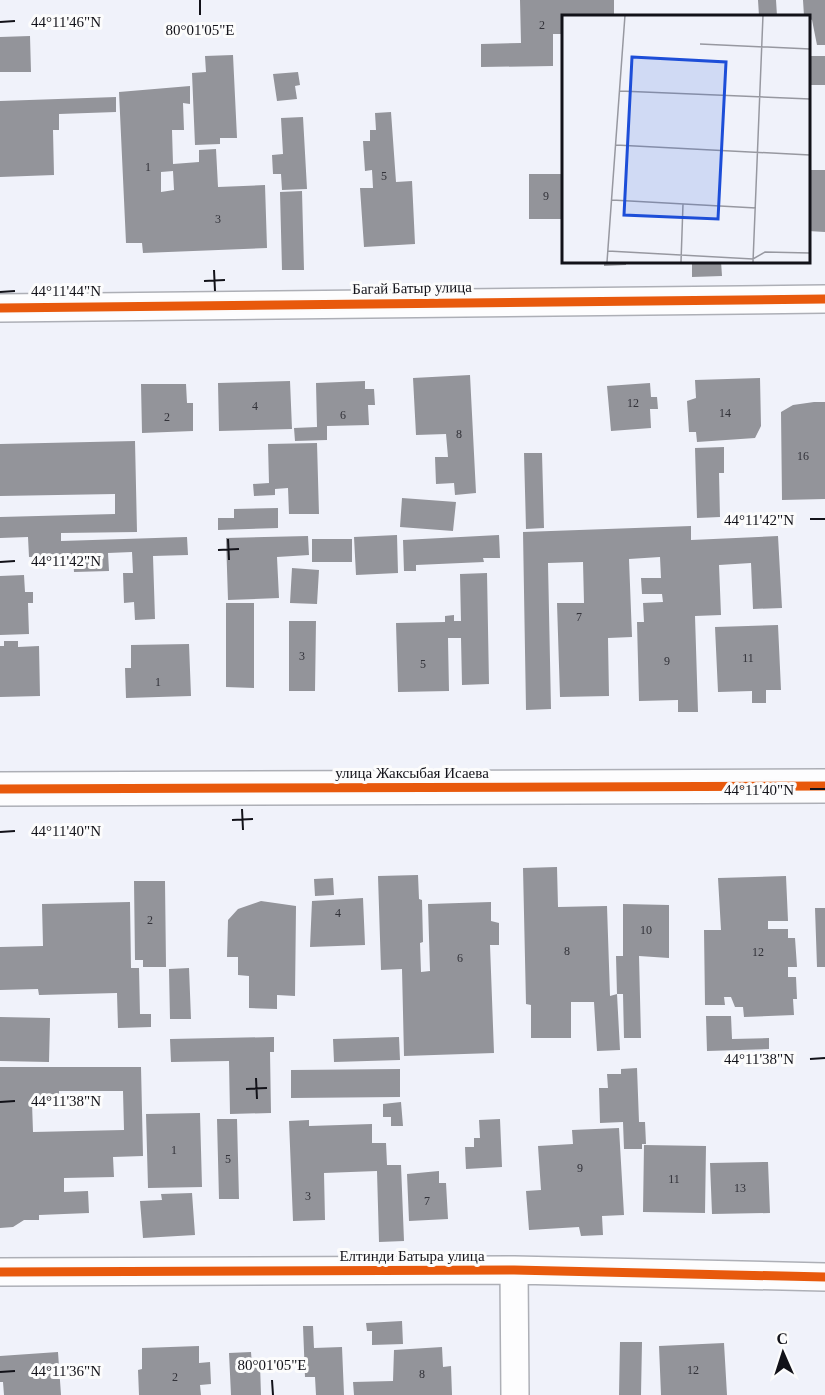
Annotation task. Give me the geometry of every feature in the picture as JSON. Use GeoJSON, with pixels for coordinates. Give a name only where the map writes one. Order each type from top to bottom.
{"type":"FeatureCollection","features":[{"type":"Feature","properties":{"kind":"street","name":"Багай Батыр улица"},"geometry":{"type":"LineString","coordinates":[[0,308],[825,299]]}},
{"type":"Feature","properties":{"kind":"street","name":"улица Жаксыбая Исаева"},"geometry":{"type":"LineString","coordinates":[[0,789],[825,786]]}},
{"type":"Feature","properties":{"kind":"street","name":"Елтинди Батыра улица"},"geometry":{"type":"LineString","coordinates":[[0,1272],[514,1270],[825,1277]]}},
{"type":"Feature","properties":{"kind":"street"},"geometry":{"type":"LineString","coordinates":[[514,1270],[515,1395]]}},
{"type":"Feature","properties":{"kind":"building"},"geometry":{"type":"Polygon","coordinates":[[[520,0],[614,0],[614,15],[562,15],[562,34],[553,34],[553,66],[481,67],[481,44],[521,43],[520,0]]]}},
{"type":"Feature","properties":{"kind":"building"},"geometry":{"type":"Polygon","coordinates":[[[758,0],[776,0],[777,15],[759,15],[758,0]]]}},
{"type":"Feature","properties":{"kind":"building"},"geometry":{"type":"Polygon","coordinates":[[[803,0],[825,0],[825,45],[817,45],[810,15],[804,15],[803,0]]]}},
{"type":"Feature","properties":{"kind":"building"},"geometry":{"type":"Polygon","coordinates":[[[30,36],[31,72],[0,72],[0,37],[30,36]]]}},
{"type":"Feature","properties":{"kind":"building"},"geometry":{"type":"Polygon","coordinates":[[[233,55],[237,138],[220,138],[220,144],[195,145],[192,73],[206,72],[205,56],[233,55]]]}},
{"type":"Feature","properties":{"kind":"building"},"geometry":{"type":"Polygon","coordinates":[[[810,56],[825,56],[825,85],[810,85],[810,56]]]}},
{"type":"Feature","properties":{"kind":"building"},"geometry":{"type":"Polygon","coordinates":[[[298,72],[300,85],[295,86],[297,99],[277,101],[273,74],[298,72]]]}},
{"type":"Feature","properties":{"kind":"building"},"geometry":{"type":"Polygon","coordinates":[[[190,86],[190,104],[183,103],[184,130],[172,130],[173,164],[199,162],[199,150],[216,149],[218,187],[265,185],[267,248],[143,253],[142,243],[126,243],[119,92],[190,86]],[[173,171],[161,172],[161,192],[174,190],[173,171]]]}},
{"type":"Feature","properties":{"kind":"building"},"geometry":{"type":"Polygon","coordinates":[[[116,97],[116,112],[59,114],[59,130],[53,130],[54,175],[0,177],[0,101],[116,97]]]}},
{"type":"Feature","properties":{"kind":"building"},"geometry":{"type":"Polygon","coordinates":[[[391,112],[396,182],[412,181],[415,244],[364,247],[360,188],[373,188],[372,170],[365,171],[363,141],[370,141],[370,130],[376,130],[375,113],[391,112]]]}},
{"type":"Feature","properties":{"kind":"building"},"geometry":{"type":"Polygon","coordinates":[[[303,117],[307,189],[282,190],[281,174],[273,174],[272,155],[283,154],[281,118],[303,117]]]}},
{"type":"Feature","properties":{"kind":"building"},"geometry":{"type":"Polygon","coordinates":[[[810,170],[825,170],[825,232],[810,231],[810,170]]]}},
{"type":"Feature","properties":{"kind":"building"},"geometry":{"type":"Polygon","coordinates":[[[529,174],[562,174],[562,219],[529,219],[529,174]]]}},
{"type":"Feature","properties":{"kind":"building"},"geometry":{"type":"Polygon","coordinates":[[[302,191],[304,270],[282,270],[280,192],[302,191]]]}},
{"type":"Feature","properties":{"kind":"building"},"geometry":{"type":"Polygon","coordinates":[[[604,262],[626,262],[626,265],[604,266],[604,262]]]}},
{"type":"Feature","properties":{"kind":"building"},"geometry":{"type":"Polygon","coordinates":[[[692,262],[721,262],[722,276],[692,277],[692,262]]]}},
{"type":"Feature","properties":{"kind":"building"},"geometry":{"type":"Polygon","coordinates":[[[470,375],[476,493],[455,495],[454,483],[436,484],[435,457],[448,457],[446,434],[416,435],[413,378],[470,375]]]}},
{"type":"Feature","properties":{"kind":"building"},"geometry":{"type":"Polygon","coordinates":[[[760,378],[761,426],[755,438],[697,442],[696,432],[689,432],[687,401],[696,398],[695,380],[760,378]]]}},
{"type":"Feature","properties":{"kind":"building"},"geometry":{"type":"Polygon","coordinates":[[[290,381],[292,429],[219,431],[218,383],[290,381]]]}},
{"type":"Feature","properties":{"kind":"building"},"geometry":{"type":"Polygon","coordinates":[[[365,381],[365,389],[374,389],[375,405],[368,405],[369,425],[327,426],[327,440],[295,441],[294,428],[317,427],[316,383],[365,381]]]}},
{"type":"Feature","properties":{"kind":"building"},"geometry":{"type":"Polygon","coordinates":[[[650,383],[651,397],[657,397],[658,409],[650,409],[651,428],[611,431],[607,386],[650,383]]]}},
{"type":"Feature","properties":{"kind":"building"},"geometry":{"type":"Polygon","coordinates":[[[141,384],[186,384],[187,403],[193,403],[193,431],[142,433],[141,384]]]}},
{"type":"Feature","properties":{"kind":"building"},"geometry":{"type":"Polygon","coordinates":[[[825,402],[825,499],[782,500],[781,412],[793,405],[825,402]]]}},
{"type":"Feature","properties":{"kind":"building"},"geometry":{"type":"Polygon","coordinates":[[[135,441],[137,532],[61,533],[61,541],[187,537],[188,555],[153,556],[155,619],[135,620],[134,602],[124,603],[123,573],[133,573],[132,552],[108,553],[109,571],[74,572],[73,556],[29,557],[28,537],[0,538],[0,517],[115,514],[115,494],[0,496],[0,444],[135,441]]]}},
{"type":"Feature","properties":{"kind":"building"},"geometry":{"type":"Polygon","coordinates":[[[317,443],[319,514],[289,514],[288,488],[275,489],[275,495],[254,496],[253,484],[269,483],[268,444],[317,443]]]}},
{"type":"Feature","properties":{"kind":"building"},"geometry":{"type":"Polygon","coordinates":[[[724,447],[724,473],[719,473],[720,517],[697,518],[695,448],[724,447]]]}},
{"type":"Feature","properties":{"kind":"building"},"geometry":{"type":"Polygon","coordinates":[[[524,453],[542,453],[544,528],[526,529],[524,453]]]}},
{"type":"Feature","properties":{"kind":"building"},"geometry":{"type":"Polygon","coordinates":[[[402,498],[456,502],[453,531],[400,527],[402,498]]]}},
{"type":"Feature","properties":{"kind":"building"},"geometry":{"type":"Polygon","coordinates":[[[278,508],[278,528],[218,530],[218,518],[234,518],[234,509],[278,508]]]}},
{"type":"Feature","properties":{"kind":"building"},"geometry":{"type":"Polygon","coordinates":[[[691,526],[691,540],[778,536],[782,608],[753,609],[751,563],[719,565],[721,615],[695,616],[698,712],[678,712],[678,700],[639,701],[637,622],[644,622],[643,603],[663,602],[662,594],[642,594],[641,578],[661,578],[660,557],[629,559],[632,637],[608,638],[609,696],[560,697],[557,603],[584,603],[583,562],[548,563],[551,709],[526,710],[523,532],[691,526]]]}},
{"type":"Feature","properties":{"kind":"building"},"geometry":{"type":"Polygon","coordinates":[[[397,535],[398,573],[356,575],[354,537],[397,535]]]}},
{"type":"Feature","properties":{"kind":"building"},"geometry":{"type":"Polygon","coordinates":[[[499,535],[500,558],[483,558],[484,562],[416,565],[416,571],[404,571],[403,540],[499,535]]]}},
{"type":"Feature","properties":{"kind":"building"},"geometry":{"type":"Polygon","coordinates":[[[308,536],[309,555],[277,557],[279,598],[228,600],[226,538],[308,536]]]}},
{"type":"Feature","properties":{"kind":"building"},"geometry":{"type":"Polygon","coordinates":[[[312,539],[352,539],[352,562],[312,562],[312,539]]]}},
{"type":"Feature","properties":{"kind":"building"},"geometry":{"type":"Polygon","coordinates":[[[292,568],[319,570],[317,604],[290,603],[292,568]]]}},
{"type":"Feature","properties":{"kind":"building"},"geometry":{"type":"Polygon","coordinates":[[[487,573],[489,684],[462,685],[461,638],[448,638],[449,691],[398,692],[396,623],[445,622],[445,616],[454,615],[454,621],[461,621],[460,574],[487,573]]]}},
{"type":"Feature","properties":{"kind":"building"},"geometry":{"type":"Polygon","coordinates":[[[24,575],[25,592],[33,592],[33,603],[28,603],[29,634],[0,635],[0,576],[24,575]]]}},
{"type":"Feature","properties":{"kind":"building"},"geometry":{"type":"Polygon","coordinates":[[[226,603],[254,603],[254,688],[226,687],[226,603]]]}},
{"type":"Feature","properties":{"kind":"building"},"geometry":{"type":"Polygon","coordinates":[[[289,621],[316,621],[315,691],[289,691],[289,621]]]}},
{"type":"Feature","properties":{"kind":"building"},"geometry":{"type":"Polygon","coordinates":[[[778,625],[781,690],[766,690],[766,703],[752,703],[752,691],[718,692],[715,627],[778,625]]]}},
{"type":"Feature","properties":{"kind":"building"},"geometry":{"type":"Polygon","coordinates":[[[4,641],[18,641],[18,647],[39,646],[40,696],[0,697],[0,646],[4,646],[4,641]]]}},
{"type":"Feature","properties":{"kind":"building"},"geometry":{"type":"Polygon","coordinates":[[[189,644],[191,696],[126,698],[125,668],[131,668],[131,645],[189,644]]]}},
{"type":"Feature","properties":{"kind":"building"},"geometry":{"type":"Polygon","coordinates":[[[557,867],[558,907],[607,906],[610,996],[617,994],[620,1050],[597,1051],[594,1002],[571,1002],[571,1038],[531,1038],[531,1005],[526,1004],[523,868],[557,867]]]}},
{"type":"Feature","properties":{"kind":"building"},"geometry":{"type":"Polygon","coordinates":[[[418,875],[419,899],[422,900],[421,972],[430,971],[428,904],[491,902],[491,921],[499,923],[499,945],[490,945],[494,1053],[404,1056],[402,969],[381,970],[378,876],[418,875]]]}},
{"type":"Feature","properties":{"kind":"building"},"geometry":{"type":"Polygon","coordinates":[[[786,876],[788,921],[768,921],[768,929],[788,929],[788,938],[795,938],[797,967],[788,967],[788,977],[796,977],[797,999],[793,999],[794,1015],[744,1017],[743,1007],[735,1007],[731,997],[724,997],[725,1005],[705,1005],[704,930],[721,930],[718,878],[786,876]]]}},
{"type":"Feature","properties":{"kind":"building"},"geometry":{"type":"Polygon","coordinates":[[[333,878],[334,895],[315,896],[314,879],[333,878]]]}},
{"type":"Feature","properties":{"kind":"building"},"geometry":{"type":"Polygon","coordinates":[[[134,881],[165,881],[166,967],[143,967],[143,960],[135,960],[134,881]]]}},
{"type":"Feature","properties":{"kind":"building"},"geometry":{"type":"Polygon","coordinates":[[[363,898],[365,945],[310,947],[312,901],[363,898]]]}},
{"type":"Feature","properties":{"kind":"building"},"geometry":{"type":"Polygon","coordinates":[[[261,901],[296,906],[295,996],[277,995],[277,1009],[249,1008],[249,976],[238,975],[238,957],[227,957],[228,920],[238,909],[261,901]]]}},
{"type":"Feature","properties":{"kind":"building"},"geometry":{"type":"Polygon","coordinates":[[[130,902],[131,968],[139,968],[140,1014],[151,1014],[151,1027],[118,1028],[117,993],[39,995],[38,989],[0,990],[0,947],[43,946],[42,904],[130,902]]]}},
{"type":"Feature","properties":{"kind":"building"},"geometry":{"type":"Polygon","coordinates":[[[623,904],[669,905],[669,958],[639,956],[641,1038],[624,1038],[623,994],[617,994],[616,956],[623,956],[623,904]]]}},
{"type":"Feature","properties":{"kind":"building"},"geometry":{"type":"Polygon","coordinates":[[[815,908],[825,908],[825,967],[817,967],[815,908]]]}},
{"type":"Feature","properties":{"kind":"building"},"geometry":{"type":"Polygon","coordinates":[[[189,968],[191,1019],[170,1019],[169,969],[189,968]]]}},
{"type":"Feature","properties":{"kind":"building"},"geometry":{"type":"Polygon","coordinates":[[[706,1016],[731,1016],[732,1039],[769,1038],[769,1049],[707,1051],[706,1016]]]}},
{"type":"Feature","properties":{"kind":"building"},"geometry":{"type":"Polygon","coordinates":[[[0,1017],[50,1018],[49,1062],[0,1061],[0,1017]]]}},
{"type":"Feature","properties":{"kind":"building"},"geometry":{"type":"Polygon","coordinates":[[[274,1037],[274,1052],[270,1052],[271,1113],[230,1114],[229,1061],[171,1062],[170,1039],[274,1037]]]}},
{"type":"Feature","properties":{"kind":"building"},"geometry":{"type":"Polygon","coordinates":[[[399,1037],[400,1060],[334,1062],[333,1039],[399,1037]]]}},
{"type":"Feature","properties":{"kind":"building"},"geometry":{"type":"Polygon","coordinates":[[[0,1067],[141,1067],[143,1156],[113,1157],[114,1177],[64,1178],[64,1192],[88,1191],[89,1213],[39,1215],[39,1220],[24,1220],[13,1227],[0,1228],[0,1067]],[[59,1091],[59,1103],[32,1103],[33,1132],[124,1130],[123,1091],[59,1091]]]}},
{"type":"Feature","properties":{"kind":"building"},"geometry":{"type":"Polygon","coordinates":[[[637,1068],[639,1122],[645,1122],[646,1144],[642,1144],[642,1149],[624,1149],[623,1122],[600,1123],[599,1088],[608,1088],[607,1074],[621,1074],[621,1069],[637,1068]]]}},
{"type":"Feature","properties":{"kind":"building"},"geometry":{"type":"Polygon","coordinates":[[[400,1069],[400,1097],[291,1098],[291,1070],[400,1069]]]}},
{"type":"Feature","properties":{"kind":"building"},"geometry":{"type":"Polygon","coordinates":[[[401,1102],[403,1126],[391,1126],[391,1117],[383,1117],[383,1104],[401,1102]]]}},
{"type":"Feature","properties":{"kind":"building"},"geometry":{"type":"Polygon","coordinates":[[[200,1113],[202,1187],[148,1188],[146,1114],[200,1113]]]}},
{"type":"Feature","properties":{"kind":"building"},"geometry":{"type":"Polygon","coordinates":[[[217,1119],[237,1119],[239,1199],[219,1199],[217,1119]]]}},
{"type":"Feature","properties":{"kind":"building"},"geometry":{"type":"Polygon","coordinates":[[[500,1119],[502,1167],[466,1169],[465,1147],[474,1147],[474,1138],[480,1138],[479,1120],[500,1119]]]}},
{"type":"Feature","properties":{"kind":"building"},"geometry":{"type":"Polygon","coordinates":[[[309,1120],[309,1126],[372,1124],[372,1143],[386,1143],[387,1165],[401,1165],[404,1241],[379,1242],[377,1171],[324,1173],[325,1220],[293,1221],[289,1121],[309,1120]]]}},
{"type":"Feature","properties":{"kind":"building"},"geometry":{"type":"Polygon","coordinates":[[[619,1128],[624,1215],[602,1216],[603,1235],[581,1236],[579,1227],[529,1230],[526,1191],[541,1190],[538,1146],[573,1144],[572,1130],[619,1128]]]}},
{"type":"Feature","properties":{"kind":"building"},"geometry":{"type":"Polygon","coordinates":[[[644,1145],[706,1146],[705,1213],[643,1212],[644,1145]]]}},
{"type":"Feature","properties":{"kind":"building"},"geometry":{"type":"Polygon","coordinates":[[[768,1162],[770,1213],[712,1214],[710,1163],[768,1162]]]}},
{"type":"Feature","properties":{"kind":"building"},"geometry":{"type":"Polygon","coordinates":[[[439,1171],[439,1183],[446,1183],[448,1219],[409,1221],[407,1174],[439,1171]]]}},
{"type":"Feature","properties":{"kind":"building"},"geometry":{"type":"Polygon","coordinates":[[[192,1193],[195,1235],[143,1238],[140,1201],[162,1200],[161,1194],[192,1193]]]}},
{"type":"Feature","properties":{"kind":"building"},"geometry":{"type":"Polygon","coordinates":[[[402,1321],[403,1344],[372,1345],[372,1331],[367,1331],[366,1323],[402,1321]]]}},
{"type":"Feature","properties":{"kind":"building"},"geometry":{"type":"Polygon","coordinates":[[[303,1326],[313,1326],[314,1348],[342,1347],[344,1395],[316,1395],[315,1377],[305,1377],[303,1326]]]}},
{"type":"Feature","properties":{"kind":"building"},"geometry":{"type":"Polygon","coordinates":[[[620,1342],[642,1342],[641,1395],[619,1395],[620,1342]]]}},
{"type":"Feature","properties":{"kind":"building"},"geometry":{"type":"Polygon","coordinates":[[[724,1343],[727,1395],[661,1395],[659,1346],[724,1343]]]}},
{"type":"Feature","properties":{"kind":"building"},"geometry":{"type":"Polygon","coordinates":[[[199,1346],[199,1363],[210,1362],[211,1384],[200,1385],[201,1395],[139,1395],[138,1370],[142,1369],[142,1348],[199,1346]]]}},
{"type":"Feature","properties":{"kind":"building"},"geometry":{"type":"Polygon","coordinates":[[[442,1347],[443,1367],[451,1366],[452,1395],[354,1395],[353,1382],[393,1381],[394,1350],[442,1347]]]}},
{"type":"Feature","properties":{"kind":"building"},"geometry":{"type":"Polygon","coordinates":[[[58,1352],[61,1395],[4,1395],[3,1382],[0,1382],[0,1356],[58,1352]]]}},
{"type":"Feature","properties":{"kind":"building"},"geometry":{"type":"Polygon","coordinates":[[[251,1352],[252,1365],[260,1365],[261,1395],[231,1395],[229,1353],[251,1352]]]}},
{"type":"Feature","properties":{"kind":"cycle path"},"geometry":{"type":"LineString","coordinates":[[0,308],[825,299]]}},
{"type":"Feature","properties":{"kind":"cycle path"},"geometry":{"type":"LineString","coordinates":[[0,789],[825,786]]}},
{"type":"Feature","properties":{"kind":"cycle path"},"geometry":{"type":"LineString","coordinates":[[0,1272],[514,1270],[825,1277]]}}]}
